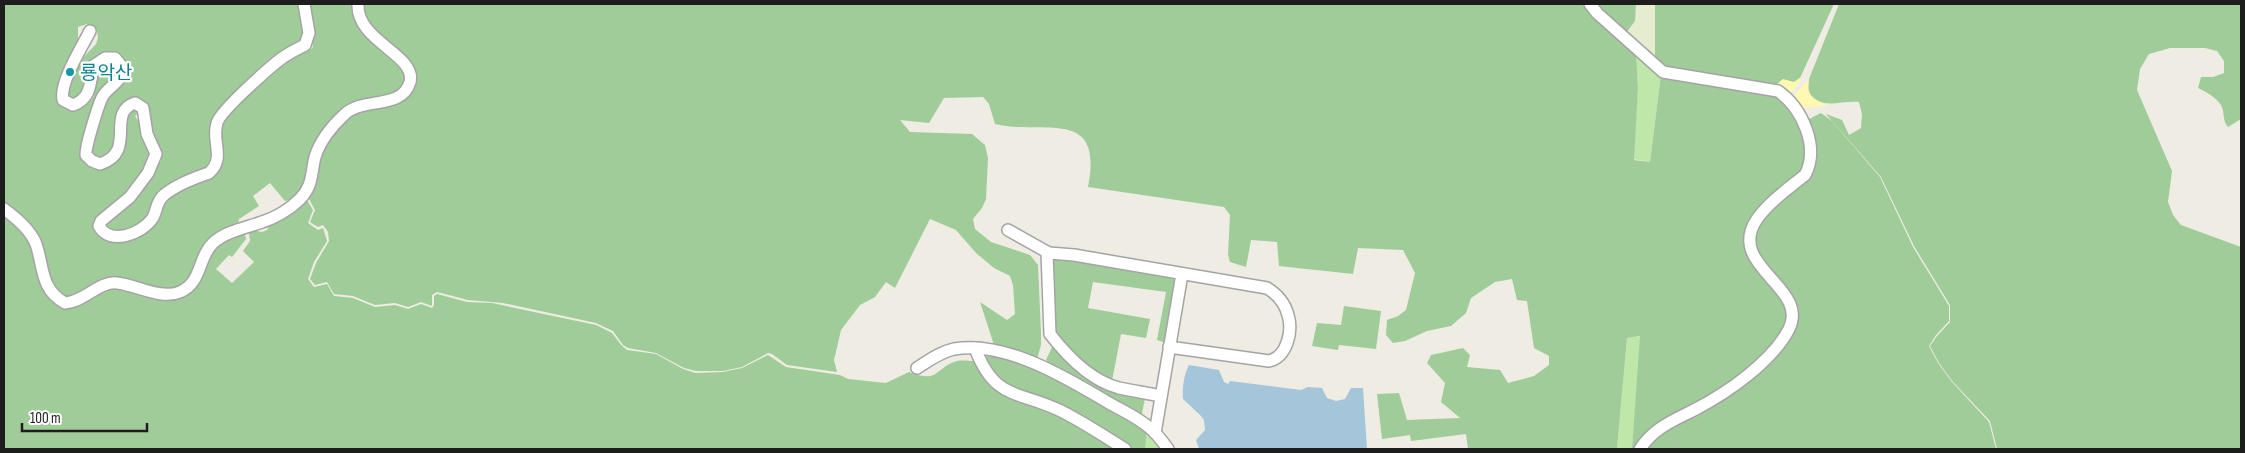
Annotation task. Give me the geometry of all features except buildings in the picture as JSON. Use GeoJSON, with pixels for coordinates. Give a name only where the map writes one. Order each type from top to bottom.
{"type":"FeatureCollection","features":[{"type":"Feature","properties":{"kind":"street"},"geometry":{"type":"LineString","coordinates":[[90,31],[67,78],[62,92],[63,100],[74,105],[87,94],[92,84],[93,66],[99,60],[115,58],[119,60],[123,68],[122,76],[106,91],[99,104],[85,148],[86,155],[92,161],[100,164],[116,155],[120,148],[122,114],[125,109],[135,103],[144,108],[147,134],[156,154],[148,173],[130,197],[101,221],[99,226],[101,230],[106,234],[117,237],[132,234],[145,226],[154,215],[162,197],[209,173],[215,167],[219,158],[216,129],[220,115],[282,58],[305,45],[309,34],[304,4]]}},
{"type":"Feature","properties":{"kind":"street"},"geometry":{"type":"LineString","coordinates":[[4,209],[31,236],[36,244],[41,273],[48,287],[55,296],[65,303],[79,300],[111,283],[164,294],[174,294],[188,288],[194,281],[208,249],[216,241],[236,230],[275,217],[300,199],[309,188],[318,150],[326,136],[345,114],[359,105],[391,100],[407,88],[410,78],[408,68],[367,30],[358,10],[358,4]]}},
{"type":"Feature","properties":{"kind":"street"},"geometry":{"type":"LineString","coordinates":[[1590,4],[1597,13],[1663,72],[1778,91],[1789,98],[1804,124],[1811,156],[1805,175],[1763,211],[1756,220],[1750,238],[1751,248],[1761,267],[1793,308],[1794,318],[1788,330],[1776,348],[1747,375],[1724,393],[1662,425],[1651,434],[1640,449]]}},
{"type":"Feature","properties":{"kind":"street"},"geometry":{"type":"LineString","coordinates":[[1008,230],[1047,252],[1268,288],[1275,293],[1288,315],[1290,324],[1288,340],[1282,353],[1275,359],[1269,360],[1169,347]]}},
{"type":"Feature","properties":{"kind":"street"},"geometry":{"type":"LineString","coordinates":[[1047,252],[1050,334],[1058,345],[1073,360],[1099,379],[1118,388],[1161,396]]}},
{"type":"Feature","properties":{"kind":"street"},"geometry":{"type":"LineString","coordinates":[[1155,433],[1182,274]]}},
{"type":"Feature","properties":{"kind":"street"},"geometry":{"type":"LineString","coordinates":[[975,348],[986,372],[1000,387],[1062,411],[1125,449]]}},
{"type":"Feature","properties":{"kind":"street"},"geometry":{"type":"LineString","coordinates":[[917,368],[940,354],[953,349],[975,348],[1011,355],[1043,367],[1128,414],[1155,433],[1168,449]]}},
{"type":"Feature","properties":{"kind":"green space"},"geometry":{"type":"Polygon","coordinates":[[[4,4],[302,4],[305,36],[302,43],[274,61],[214,118],[213,157],[209,170],[169,188],[157,200],[152,212],[142,224],[131,231],[118,233],[106,229],[104,222],[131,199],[161,161],[152,137],[145,104],[142,99],[137,97],[120,107],[115,151],[104,160],[99,161],[89,156],[88,148],[104,96],[124,77],[126,67],[119,58],[114,56],[104,55],[100,57],[92,65],[82,95],[73,102],[68,100],[66,90],[76,65],[96,44],[98,38],[97,30],[87,24],[78,27],[78,40],[60,91],[60,99],[69,109],[78,110],[93,97],[94,76],[97,64],[107,60],[120,66],[120,73],[104,90],[98,101],[91,127],[82,147],[82,157],[92,165],[102,168],[113,162],[120,154],[123,146],[126,122],[129,115],[136,108],[141,111],[135,116],[144,130],[153,158],[132,191],[100,217],[96,223],[99,232],[113,239],[120,240],[135,237],[153,222],[167,196],[217,172],[220,160],[218,129],[223,117],[279,62],[300,51],[310,50],[313,47],[306,4],[355,4],[358,18],[365,32],[397,60],[403,67],[407,79],[405,87],[393,96],[360,102],[351,105],[343,111],[316,145],[307,181],[300,194],[285,201],[270,183],[253,196],[259,206],[239,219],[238,225],[214,238],[208,244],[190,282],[184,287],[164,291],[125,281],[109,281],[75,296],[63,298],[55,290],[47,277],[39,242],[18,216],[4,205],[4,4]]]}},
{"type":"Feature","properties":{"kind":"green space"},"geometry":{"type":"Polygon","coordinates":[[[362,4],[1586,4],[1636,52],[1638,88],[1634,160],[1650,162],[1661,75],[1784,98],[1806,135],[1806,167],[1747,236],[1787,302],[1791,319],[1774,345],[1724,389],[1650,430],[1634,449],[1632,449],[1640,336],[1627,338],[1617,449],[1468,449],[1466,434],[1411,441],[1410,435],[1382,439],[1377,394],[1399,393],[1407,420],[1460,418],[1441,402],[1445,383],[1427,363],[1431,355],[1463,348],[1470,355],[1467,367],[1500,370],[1508,383],[1534,376],[1549,365],[1549,356],[1534,348],[1527,301],[1517,300],[1512,279],[1495,282],[1471,298],[1466,313],[1451,326],[1427,331],[1405,341],[1393,343],[1386,335],[1387,320],[1398,316],[1406,310],[1415,273],[1403,250],[1358,248],[1353,274],[1279,266],[1277,242],[1251,240],[1246,267],[1230,262],[1228,255],[1230,215],[1224,207],[1088,187],[1091,161],[1087,144],[1078,134],[1066,129],[1013,127],[995,124],[989,104],[983,97],[944,98],[929,123],[900,120],[910,132],[972,134],[985,145],[988,158],[986,199],[982,208],[973,219],[975,229],[991,242],[1030,255],[1038,265],[1041,345],[1037,359],[995,348],[980,302],[1007,320],[1015,314],[1013,285],[1010,276],[994,268],[976,253],[956,230],[930,219],[895,288],[886,282],[875,297],[860,305],[841,330],[834,360],[837,372],[787,365],[768,353],[742,367],[723,371],[696,371],[684,368],[656,353],[628,348],[623,345],[613,331],[596,323],[503,303],[468,300],[437,292],[432,295],[432,306],[421,302],[408,307],[395,303],[375,305],[353,296],[334,294],[327,282],[315,285],[310,279],[316,263],[329,241],[328,232],[323,225],[318,227],[310,222],[315,210],[307,195],[321,150],[350,114],[383,105],[414,81],[369,28],[362,4]]]}},
{"type":"Feature","properties":{"kind":"green space"},"geometry":{"type":"Polygon","coordinates":[[[1593,4],[1636,4],[1635,21],[1626,33],[1593,4]]]}},
{"type":"Feature","properties":{"kind":"green space"},"geometry":{"type":"Polygon","coordinates":[[[1636,4],[1655,4],[1655,59],[1626,33],[1635,21],[1636,4]]]}},
{"type":"Feature","properties":{"kind":"green space"},"geometry":{"type":"Polygon","coordinates":[[[1655,4],[1834,4],[1800,78],[1794,82],[1776,85],[1672,73],[1655,59],[1655,4]]]}},
{"type":"Feature","properties":{"kind":"green space"},"geometry":{"type":"Polygon","coordinates":[[[1839,4],[2241,4],[2241,119],[2228,127],[2219,102],[2198,88],[2201,77],[2213,77],[2224,73],[2224,61],[2217,51],[2205,48],[2170,48],[2149,54],[2140,69],[2137,90],[2172,171],[2168,202],[2173,215],[2181,225],[2241,247],[2241,449],[1997,449],[1990,421],[1953,382],[1939,363],[1930,346],[1950,322],[1950,305],[1914,246],[1881,177],[1826,114],[1842,120],[1849,135],[1861,128],[1862,114],[1859,102],[1825,103],[1813,98],[1808,92],[1809,79],[1839,4]]]}},
{"type":"Feature","properties":{"kind":"green space"},"geometry":{"type":"Polygon","coordinates":[[[1636,52],[1661,75],[1650,162],[1633,159],[1638,88],[1636,52]]]}},
{"type":"Feature","properties":{"kind":"green space"},"geometry":{"type":"Polygon","coordinates":[[[1821,113],[1832,121],[1880,177],[1913,247],[1949,306],[1949,321],[1929,346],[1938,363],[1952,382],[1989,422],[1996,449],[1643,449],[1656,436],[1682,421],[1792,333],[1798,319],[1797,307],[1791,295],[1762,261],[1756,249],[1754,236],[1760,222],[1770,209],[1808,177],[1807,120],[1821,113]]]}},
{"type":"Feature","properties":{"kind":"green space"},"geometry":{"type":"Polygon","coordinates":[[[305,197],[313,210],[308,223],[318,230],[323,228],[327,241],[314,262],[308,279],[314,287],[327,284],[334,296],[353,298],[375,307],[395,305],[408,309],[421,304],[432,308],[434,296],[437,294],[467,302],[492,303],[596,325],[612,333],[627,350],[656,354],[683,369],[695,373],[723,372],[742,368],[768,355],[786,367],[840,375],[848,379],[886,383],[909,372],[932,376],[944,367],[957,361],[974,361],[986,379],[996,389],[1058,415],[1117,449],[4,449],[4,213],[27,237],[59,304],[112,286],[174,296],[196,267],[215,247],[235,235],[245,235],[246,239],[232,257],[229,255],[216,269],[232,283],[254,262],[243,251],[250,241],[249,234],[251,230],[262,232],[267,230],[270,224],[305,197]]]}},
{"type":"Feature","properties":{"kind":"green space"},"geometry":{"type":"Polygon","coordinates":[[[1055,259],[1072,259],[1174,278],[1175,283],[1166,343],[1157,340],[1166,292],[1093,282],[1088,308],[1150,319],[1146,338],[1121,334],[1112,381],[1072,355],[1056,336],[1053,262],[1055,259]]]}},
{"type":"Feature","properties":{"kind":"green space"},"geometry":{"type":"Polygon","coordinates":[[[1344,306],[1381,311],[1376,349],[1339,345],[1338,350],[1312,346],[1317,323],[1341,325],[1344,306]]]}},
{"type":"Feature","properties":{"kind":"green space"},"geometry":{"type":"Polygon","coordinates":[[[1641,336],[1632,449],[1617,449],[1627,338],[1641,336]]]}},
{"type":"Feature","properties":{"kind":"green space"},"geometry":{"type":"Polygon","coordinates":[[[1053,345],[1063,355],[1145,398],[1141,419],[1052,366],[1046,360],[1053,345]]]}},
{"type":"Feature","properties":{"kind":"green space"},"geometry":{"type":"Polygon","coordinates":[[[990,355],[1033,368],[1091,396],[1147,432],[1145,449],[1129,449],[999,382],[987,365],[986,357],[990,355]]]}},
{"type":"Feature","properties":{"kind":"green space"},"geometry":{"type":"Polygon","coordinates":[[[1147,432],[1162,449],[1145,449],[1147,432]]]}},
{"type":"Feature","properties":{"kind":"sand"},"geometry":{"type":"Polygon","coordinates":[[[1800,78],[1800,82],[1789,96],[1776,85],[1783,79],[1794,82],[1800,78]]]}},
{"type":"Feature","properties":{"kind":"sand"},"geometry":{"type":"Polygon","coordinates":[[[1809,79],[1808,89],[1812,96],[1819,102],[1829,105],[1799,109],[1791,98],[1809,79]]]}},
{"type":"Feature","properties":{"kind":"water"},"geometry":{"type":"Polygon","coordinates":[[[1189,365],[1219,370],[1224,382],[1228,384],[1230,381],[1301,390],[1308,387],[1322,388],[1327,398],[1336,401],[1345,399],[1351,388],[1363,388],[1367,449],[1199,449],[1196,440],[1205,430],[1204,420],[1183,399],[1184,382],[1189,365]]]}},
{"type":"Feature","properties":{"kind":"place","name":"룡악산"},"geometry":{"type":"Point","coordinates":[70,72]}}]}
